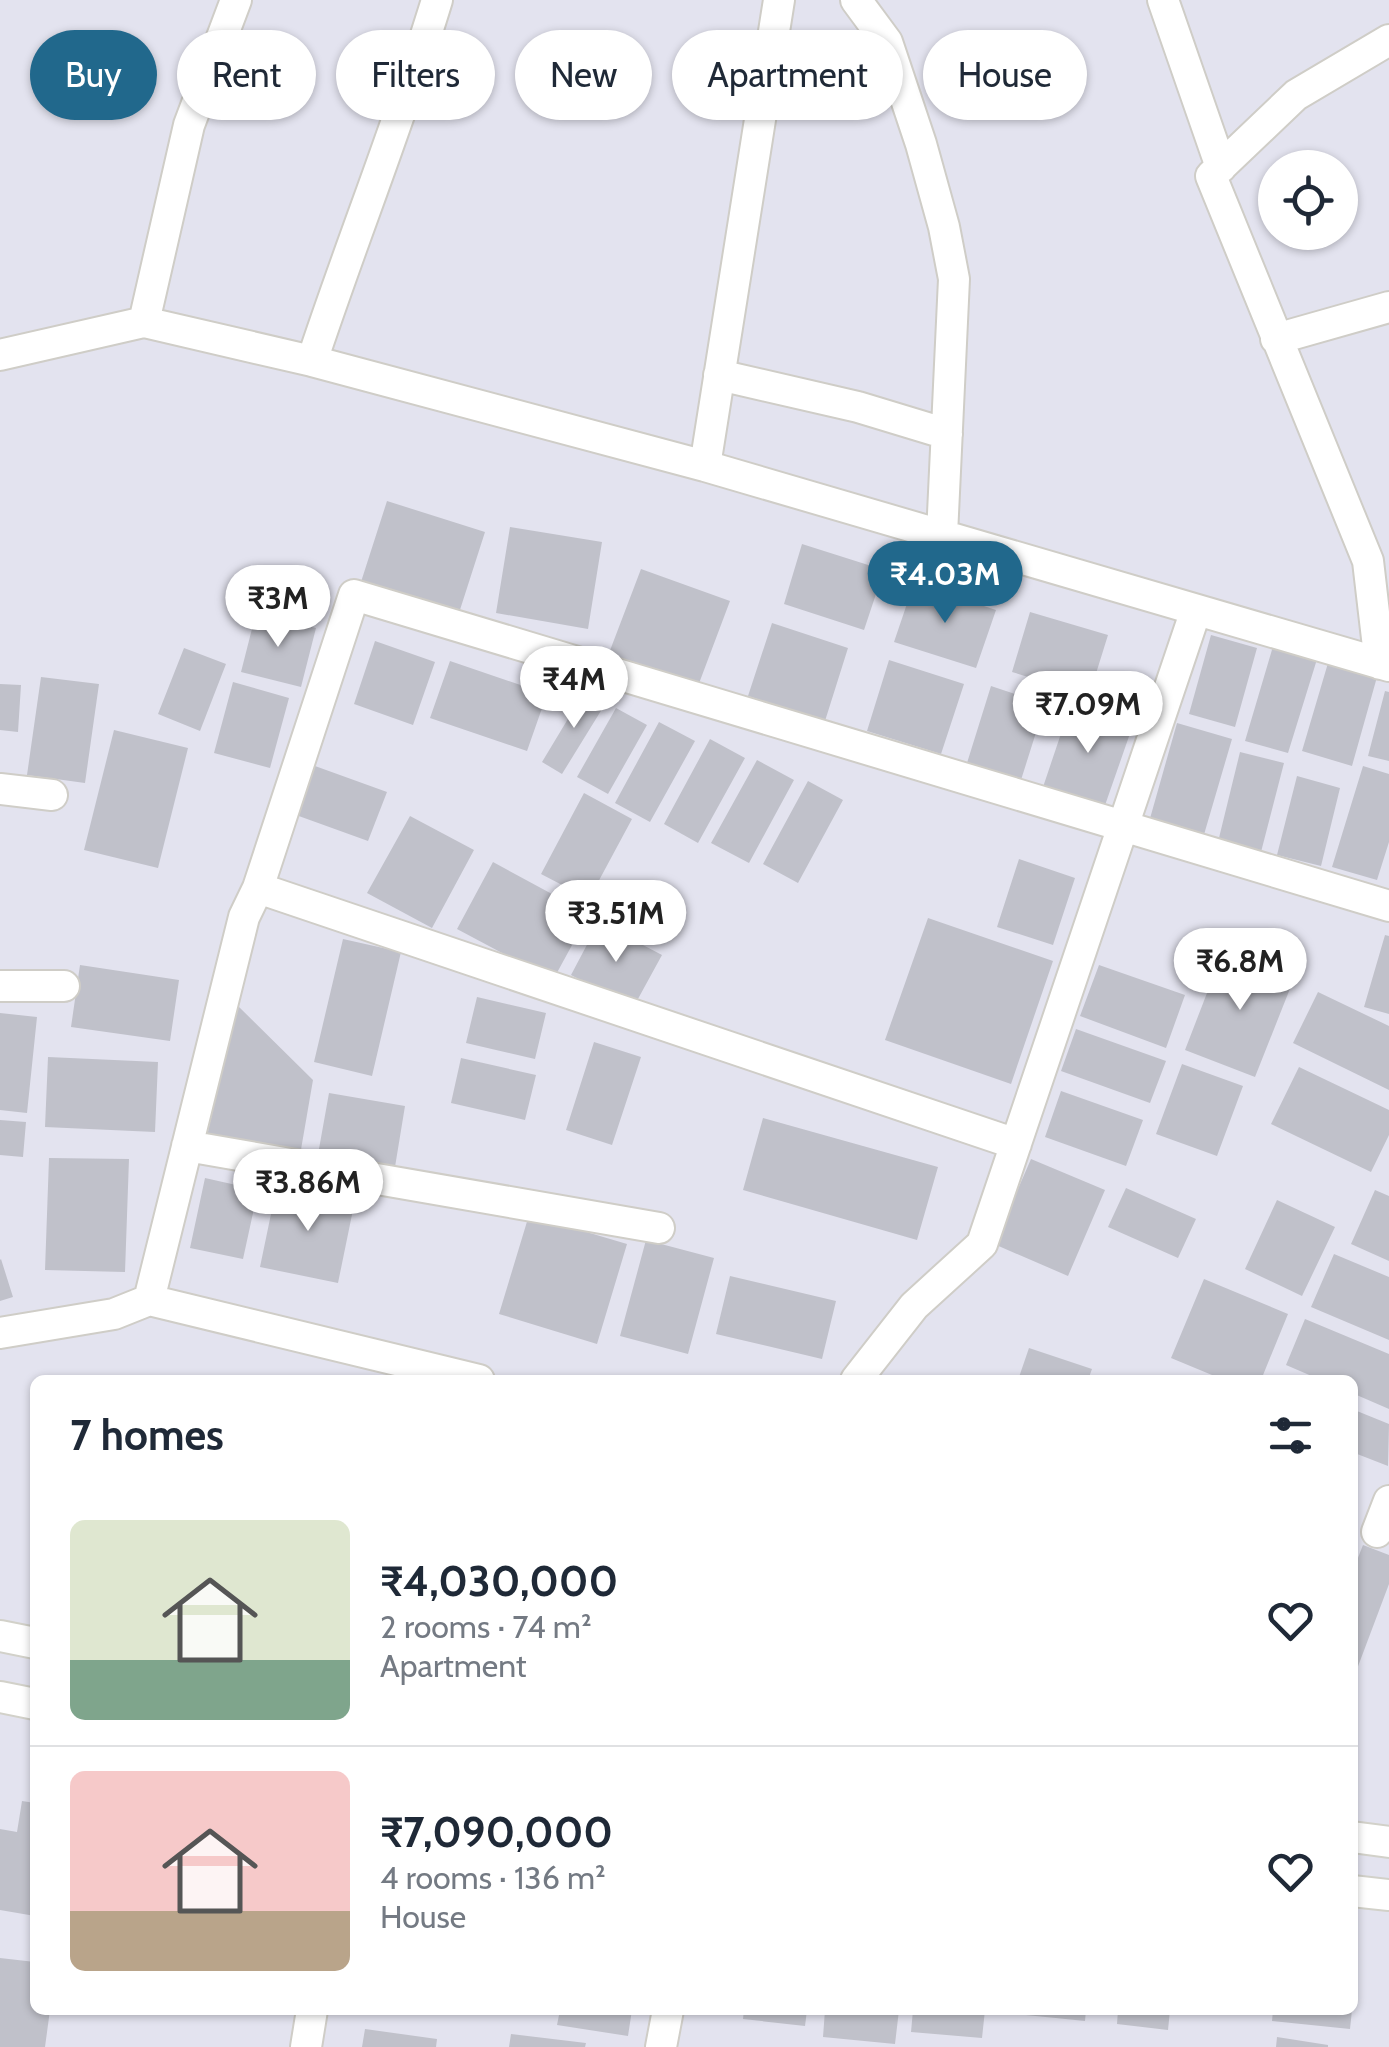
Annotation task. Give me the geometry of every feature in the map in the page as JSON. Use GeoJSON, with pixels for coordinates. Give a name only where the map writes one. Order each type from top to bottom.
{"type":"FeatureCollection","features":[{"type":"Feature","properties":{"kind":"street"},"geometry":{"type":"LineString","coordinates":[[144,322],[189,125],[236,0]]}},
{"type":"Feature","properties":{"kind":"street"},"geometry":{"type":"LineString","coordinates":[[312,361],[353,236],[410,89],[437,0]]}},
{"type":"Feature","properties":{"kind":"street"},"geometry":{"type":"LineString","coordinates":[[705,466],[779,0]]}},
{"type":"Feature","properties":{"kind":"street"},"geometry":{"type":"LineString","coordinates":[[856,0],[886,42],[921,144],[954,279],[942,535]]}},
{"type":"Feature","properties":{"kind":"street"},"geometry":{"type":"LineString","coordinates":[[1163,0],[1220,167]]}},
{"type":"Feature","properties":{"kind":"street"},"geometry":{"type":"LineString","coordinates":[[0,355],[144,322],[312,361],[705,466],[1384,665],[1368,561],[1211,176],[1296,95],[1389,40]]}},
{"type":"Feature","properties":{"kind":"street"},"geometry":{"type":"LineString","coordinates":[[1276,339],[1389,307]]}},
{"type":"Feature","properties":{"kind":"street"},"geometry":{"type":"LineString","coordinates":[[719,375],[858,407],[947,434]]}},
{"type":"Feature","properties":{"kind":"street"},"geometry":{"type":"LineString","coordinates":[[149,1300],[244,917],[258,888],[354,595],[1389,906]]}},
{"type":"Feature","properties":{"kind":"street"},"geometry":{"type":"LineString","coordinates":[[860,1375],[914,1306],[982,1244],[1196,610]]}},
{"type":"Feature","properties":{"kind":"street"},"geometry":{"type":"LineString","coordinates":[[0,789],[52,796]]}},
{"type":"Feature","properties":{"kind":"street"},"geometry":{"type":"LineString","coordinates":[[258,888],[1016,1144]]}},
{"type":"Feature","properties":{"kind":"street"},"geometry":{"type":"LineString","coordinates":[[0,986],[64,986]]}},
{"type":"Feature","properties":{"kind":"street"},"geometry":{"type":"LineString","coordinates":[[187,1146],[659,1228]]}},
{"type":"Feature","properties":{"kind":"street"},"geometry":{"type":"LineString","coordinates":[[0,1333],[114,1314],[149,1300],[458,1375]]}},
{"type":"Feature","properties":{"kind":"street"},"geometry":{"type":"LineString","coordinates":[[1377,1532],[1389,1501]]}},
{"type":"Feature","properties":{"kind":"street"},"geometry":{"type":"LineString","coordinates":[[0,1636],[30,1642]]}},
{"type":"Feature","properties":{"kind":"street"},"geometry":{"type":"LineString","coordinates":[[0,1697],[30,1703]]}},
{"type":"Feature","properties":{"kind":"street"},"geometry":{"type":"LineString","coordinates":[[1358,1838],[1389,1842]]}},
{"type":"Feature","properties":{"kind":"street"},"geometry":{"type":"LineString","coordinates":[[1358,1892],[1389,1895]]}},
{"type":"Feature","properties":{"kind":"street"},"geometry":{"type":"LineString","coordinates":[[306,2047],[311,2015]]}},
{"type":"Feature","properties":{"kind":"street"},"geometry":{"type":"LineString","coordinates":[[661,2047],[667,2015]]}},
{"type":"Feature","properties":{"kind":"building"},"geometry":{"type":"Polygon","coordinates":[[[387,501],[485,532],[458,616],[360,585],[387,501]]]}},
{"type":"Feature","properties":{"kind":"building"},"geometry":{"type":"Polygon","coordinates":[[[510,527],[602,542],[588,629],[496,613],[510,527]]]}},
{"type":"Feature","properties":{"kind":"building"},"geometry":{"type":"Polygon","coordinates":[[[802,544],[884,570],[864,630],[784,604],[802,544]]]}},
{"type":"Feature","properties":{"kind":"building"},"geometry":{"type":"Polygon","coordinates":[[[641,569],[730,601],[695,694],[606,661],[641,569]]]}},
{"type":"Feature","properties":{"kind":"building"},"geometry":{"type":"Polygon","coordinates":[[[914,583],[996,610],[976,668],[894,642],[914,583]]]}},
{"type":"Feature","properties":{"kind":"building"},"geometry":{"type":"Polygon","coordinates":[[[1030,612],[1108,635],[1089,696],[1012,672],[1030,612]]]}},
{"type":"Feature","properties":{"kind":"building"},"geometry":{"type":"Polygon","coordinates":[[[256,613],[316,628],[301,687],[241,672],[256,613]]]}},
{"type":"Feature","properties":{"kind":"building"},"geometry":{"type":"Polygon","coordinates":[[[772,623],[848,648],[825,721],[748,696],[772,623]]]}},
{"type":"Feature","properties":{"kind":"building"},"geometry":{"type":"Polygon","coordinates":[[[1211,635],[1257,648],[1235,727],[1189,714],[1211,635]]]}},
{"type":"Feature","properties":{"kind":"building"},"geometry":{"type":"Polygon","coordinates":[[[375,641],[435,662],[413,725],[354,704],[375,641]]]}},
{"type":"Feature","properties":{"kind":"building"},"geometry":{"type":"Polygon","coordinates":[[[1274,643],[1318,656],[1288,753],[1245,741],[1274,643]]]}},
{"type":"Feature","properties":{"kind":"building"},"geometry":{"type":"Polygon","coordinates":[[[184,648],[226,664],[200,731],[158,714],[184,648]]]}},
{"type":"Feature","properties":{"kind":"building"},"geometry":{"type":"Polygon","coordinates":[[[889,660],[964,684],[941,754],[867,731],[889,660]]]}},
{"type":"Feature","properties":{"kind":"building"},"geometry":{"type":"Polygon","coordinates":[[[450,661],[547,694],[527,751],[430,718],[450,661]]]}},
{"type":"Feature","properties":{"kind":"building"},"geometry":{"type":"Polygon","coordinates":[[[1328,663],[1377,677],[1352,766],[1302,751],[1328,663]]]}},
{"type":"Feature","properties":{"kind":"building"},"geometry":{"type":"Polygon","coordinates":[[[41,677],[99,684],[85,783],[27,775],[41,677]]]}},
{"type":"Feature","properties":{"kind":"building"},"geometry":{"type":"Polygon","coordinates":[[[233,682],[289,698],[270,768],[214,753],[233,682]]]}},
{"type":"Feature","properties":{"kind":"building"},"geometry":{"type":"Polygon","coordinates":[[[0,684],[21,685],[18,732],[0,730],[0,684]]]}},
{"type":"Feature","properties":{"kind":"building"},"geometry":{"type":"Polygon","coordinates":[[[991,686],[1045,704],[1021,780],[967,763],[991,686]]]}},
{"type":"Feature","properties":{"kind":"building"},"geometry":{"type":"Polygon","coordinates":[[[586,689],[607,701],[562,774],[542,762],[586,689]]]}},
{"type":"Feature","properties":{"kind":"building"},"geometry":{"type":"Polygon","coordinates":[[[1385,691],[1389,692],[1389,761],[1368,756],[1385,691]]]}},
{"type":"Feature","properties":{"kind":"building"},"geometry":{"type":"Polygon","coordinates":[[[1072,701],[1134,722],[1103,811],[1042,790],[1072,701]]]}},
{"type":"Feature","properties":{"kind":"building"},"geometry":{"type":"Polygon","coordinates":[[[616,708],[647,725],[608,794],[577,777],[616,708]]]}},
{"type":"Feature","properties":{"kind":"building"},"geometry":{"type":"Polygon","coordinates":[[[659,722],[695,741],[650,822],[615,803],[659,722]]]}},
{"type":"Feature","properties":{"kind":"building"},"geometry":{"type":"Polygon","coordinates":[[[1177,723],[1232,739],[1203,838],[1149,822],[1177,723]]]}},
{"type":"Feature","properties":{"kind":"building"},"geometry":{"type":"Polygon","coordinates":[[[114,730],[188,748],[158,868],[84,850],[114,730]]]}},
{"type":"Feature","properties":{"kind":"building"},"geometry":{"type":"Polygon","coordinates":[[[710,739],[745,758],[698,843],[664,824],[710,739]]]}},
{"type":"Feature","properties":{"kind":"building"},"geometry":{"type":"Polygon","coordinates":[[[1240,752],[1284,763],[1261,852],[1218,842],[1240,752]]]}},
{"type":"Feature","properties":{"kind":"building"},"geometry":{"type":"Polygon","coordinates":[[[757,760],[794,780],[749,863],[711,843],[757,760]]]}},
{"type":"Feature","properties":{"kind":"building"},"geometry":{"type":"Polygon","coordinates":[[[315,766],[387,792],[368,841],[296,815],[315,766]]]}},
{"type":"Feature","properties":{"kind":"building"},"geometry":{"type":"Polygon","coordinates":[[[1363,766],[1389,774],[1389,842],[1377,880],[1332,867],[1363,766]]]}},
{"type":"Feature","properties":{"kind":"building"},"geometry":{"type":"Polygon","coordinates":[[[1297,776],[1340,788],[1321,866],[1277,855],[1297,776]]]}},
{"type":"Feature","properties":{"kind":"building"},"geometry":{"type":"Polygon","coordinates":[[[808,781],[843,800],[798,883],[763,864],[808,781]]]}},
{"type":"Feature","properties":{"kind":"building"},"geometry":{"type":"Polygon","coordinates":[[[584,793],[632,819],[589,899],[541,874],[584,793]]]}},
{"type":"Feature","properties":{"kind":"building"},"geometry":{"type":"Polygon","coordinates":[[[410,816],[474,850],[432,928],[367,893],[410,816]]]}},
{"type":"Feature","properties":{"kind":"building"},"geometry":{"type":"Polygon","coordinates":[[[1019,859],[1075,878],[1053,945],[997,927],[1019,859]]]}},
{"type":"Feature","properties":{"kind":"building"},"geometry":{"type":"Polygon","coordinates":[[[493,862],[589,914],[553,980],[457,929],[493,862]]]}},
{"type":"Feature","properties":{"kind":"building"},"geometry":{"type":"Polygon","coordinates":[[[928,918],[1053,961],[1011,1084],[885,1040],[928,918]]]}},
{"type":"Feature","properties":{"kind":"building"},"geometry":{"type":"Polygon","coordinates":[[[599,922],[662,955],[633,1008],[571,975],[599,922]]]}},
{"type":"Feature","properties":{"kind":"building"},"geometry":{"type":"Polygon","coordinates":[[[1385,935],[1389,936],[1389,1014],[1364,1007],[1385,935]]]}},
{"type":"Feature","properties":{"kind":"building"},"geometry":{"type":"Polygon","coordinates":[[[343,939],[401,952],[372,1076],[314,1062],[343,939]]]}},
{"type":"Feature","properties":{"kind":"building"},"geometry":{"type":"Polygon","coordinates":[[[1224,949],[1295,976],[1255,1077],[1185,1050],[1224,949]]]}},
{"type":"Feature","properties":{"kind":"building"},"geometry":{"type":"Polygon","coordinates":[[[80,965],[179,980],[170,1041],[71,1027],[80,965]]]}},
{"type":"Feature","properties":{"kind":"building"},"geometry":{"type":"Polygon","coordinates":[[[1099,965],[1185,995],[1166,1048],[1080,1016],[1099,965]]]}},
{"type":"Feature","properties":{"kind":"building"},"geometry":{"type":"Polygon","coordinates":[[[1318,992],[1389,1026],[1389,1090],[1293,1043],[1318,992]]]}},
{"type":"Feature","properties":{"kind":"building"},"geometry":{"type":"Polygon","coordinates":[[[477,997],[546,1013],[535,1059],[466,1043],[477,997]]]}},
{"type":"Feature","properties":{"kind":"building"},"geometry":{"type":"Polygon","coordinates":[[[237,1005],[313,1080],[299,1161],[206,1140],[237,1005]]]}},
{"type":"Feature","properties":{"kind":"building"},"geometry":{"type":"Polygon","coordinates":[[[0,1013],[37,1017],[27,1113],[0,1110],[0,1013]]]}},
{"type":"Feature","properties":{"kind":"building"},"geometry":{"type":"Polygon","coordinates":[[[1076,1029],[1166,1061],[1150,1103],[1061,1071],[1076,1029]]]}},
{"type":"Feature","properties":{"kind":"building"},"geometry":{"type":"Polygon","coordinates":[[[594,1042],[641,1057],[612,1145],[566,1130],[594,1042]]]}},
{"type":"Feature","properties":{"kind":"building"},"geometry":{"type":"Polygon","coordinates":[[[48,1057],[158,1062],[155,1132],[45,1127],[48,1057]]]}},
{"type":"Feature","properties":{"kind":"building"},"geometry":{"type":"Polygon","coordinates":[[[461,1058],[536,1075],[525,1120],[451,1103],[461,1058]]]}},
{"type":"Feature","properties":{"kind":"building"},"geometry":{"type":"Polygon","coordinates":[[[1182,1064],[1243,1086],[1217,1156],[1156,1134],[1182,1064]]]}},
{"type":"Feature","properties":{"kind":"building"},"geometry":{"type":"Polygon","coordinates":[[[1299,1067],[1389,1110],[1389,1135],[1371,1172],[1271,1124],[1299,1067]]]}},
{"type":"Feature","properties":{"kind":"building"},"geometry":{"type":"Polygon","coordinates":[[[1061,1091],[1143,1120],[1126,1166],[1045,1137],[1061,1091]]]}},
{"type":"Feature","properties":{"kind":"building"},"geometry":{"type":"Polygon","coordinates":[[[329,1093],[405,1106],[394,1173],[317,1160],[329,1093]]]}},
{"type":"Feature","properties":{"kind":"building"},"geometry":{"type":"Polygon","coordinates":[[[763,1118],[938,1167],[917,1240],[743,1190],[763,1118]]]}},
{"type":"Feature","properties":{"kind":"building"},"geometry":{"type":"Polygon","coordinates":[[[0,1120],[26,1122],[23,1157],[0,1155],[0,1120]]]}},
{"type":"Feature","properties":{"kind":"building"},"geometry":{"type":"Polygon","coordinates":[[[49,1158],[129,1159],[125,1272],[45,1270],[49,1158]]]}},
{"type":"Feature","properties":{"kind":"building"},"geometry":{"type":"Polygon","coordinates":[[[1031,1159],[1105,1190],[1068,1276],[994,1244],[1031,1159]]]}},
{"type":"Feature","properties":{"kind":"building"},"geometry":{"type":"Polygon","coordinates":[[[205,1178],[258,1190],[243,1259],[190,1248],[205,1178]]]}},
{"type":"Feature","properties":{"kind":"building"},"geometry":{"type":"Polygon","coordinates":[[[277,1185],[355,1200],[338,1283],[260,1267],[277,1185]]]}},
{"type":"Feature","properties":{"kind":"building"},"geometry":{"type":"Polygon","coordinates":[[[1126,1188],[1196,1219],[1178,1258],[1108,1227],[1126,1188]]]}},
{"type":"Feature","properties":{"kind":"building"},"geometry":{"type":"Polygon","coordinates":[[[1375,1190],[1389,1196],[1389,1261],[1351,1244],[1375,1190]]]}},
{"type":"Feature","properties":{"kind":"building"},"geometry":{"type":"Polygon","coordinates":[[[1277,1200],[1335,1227],[1302,1296],[1245,1269],[1277,1200]]]}},
{"type":"Feature","properties":{"kind":"building"},"geometry":{"type":"Polygon","coordinates":[[[529,1215],[627,1244],[597,1344],[499,1314],[529,1215]]]}},
{"type":"Feature","properties":{"kind":"building"},"geometry":{"type":"Polygon","coordinates":[[[646,1240],[714,1258],[688,1354],[620,1336],[646,1240]]]}},
{"type":"Feature","properties":{"kind":"building"},"geometry":{"type":"Polygon","coordinates":[[[1334,1254],[1389,1277],[1389,1340],[1311,1307],[1334,1254]]]}},
{"type":"Feature","properties":{"kind":"building"},"geometry":{"type":"Polygon","coordinates":[[[0,1260],[13,1297],[0,1301],[0,1260]]]}},
{"type":"Feature","properties":{"kind":"building"},"geometry":{"type":"Polygon","coordinates":[[[730,1276],[836,1301],[822,1359],[716,1334],[730,1276]]]}},
{"type":"Feature","properties":{"kind":"building"},"geometry":{"type":"Polygon","coordinates":[[[1204,1279],[1288,1314],[1263,1375],[1212,1375],[1171,1358],[1204,1279]]]}},
{"type":"Feature","properties":{"kind":"building"},"geometry":{"type":"Polygon","coordinates":[[[1305,1319],[1389,1354],[1389,1409],[1358,1396],[1358,1375],[1309,1375],[1286,1365],[1305,1319]]]}},
{"type":"Feature","properties":{"kind":"building"},"geometry":{"type":"Polygon","coordinates":[[[1029,1348],[1092,1369],[1090,1375],[1020,1375],[1029,1348]]]}},
{"type":"Feature","properties":{"kind":"building"},"geometry":{"type":"Polygon","coordinates":[[[1358,1411],[1389,1424],[1388,1466],[1358,1454],[1358,1411]]]}},
{"type":"Feature","properties":{"kind":"building"},"geometry":{"type":"Polygon","coordinates":[[[1363,1545],[1389,1555],[1389,1584],[1358,1666],[1358,1558],[1363,1545]]]}},
{"type":"Feature","properties":{"kind":"building"},"geometry":{"type":"Polygon","coordinates":[[[22,1801],[30,1802],[30,1915],[0,1910],[0,1829],[17,1832],[22,1801]]]}},
{"type":"Feature","properties":{"kind":"building"},"geometry":{"type":"Polygon","coordinates":[[[0,1958],[30,1961],[30,2015],[49,2015],[45,2047],[0,2047],[0,1958]]]}},
{"type":"Feature","properties":{"kind":"building"},"geometry":{"type":"Polygon","coordinates":[[[559,2015],[631,2015],[628,2036],[557,2025],[559,2015]]]}},
{"type":"Feature","properties":{"kind":"building"},"geometry":{"type":"Polygon","coordinates":[[[743,2015],[806,2015],[805,2026],[743,2019],[743,2015]]]}},
{"type":"Feature","properties":{"kind":"building"},"geometry":{"type":"Polygon","coordinates":[[[825,2015],[898,2015],[895,2044],[823,2037],[825,2015]]]}},
{"type":"Feature","properties":{"kind":"building"},"geometry":{"type":"Polygon","coordinates":[[[913,2015],[984,2015],[982,2038],[911,2032],[913,2015]]]}},
{"type":"Feature","properties":{"kind":"building"},"geometry":{"type":"Polygon","coordinates":[[[1025,2015],[1086,2015],[1085,2021],[1025,2015]]]}},
{"type":"Feature","properties":{"kind":"building"},"geometry":{"type":"Polygon","coordinates":[[[1118,2015],[1170,2015],[1168,2030],[1117,2024],[1118,2015]]]}},
{"type":"Feature","properties":{"kind":"building"},"geometry":{"type":"Polygon","coordinates":[[[1273,2015],[1351,2015],[1350,2029],[1272,2021],[1273,2015]]]}},
{"type":"Feature","properties":{"kind":"building"},"geometry":{"type":"Polygon","coordinates":[[[365,2029],[437,2039],[436,2047],[362,2047],[365,2029]]]}},
{"type":"Feature","properties":{"kind":"building"},"geometry":{"type":"Polygon","coordinates":[[[511,2034],[586,2043],[585,2047],[509,2047],[511,2034]]]}},
{"type":"Feature","properties":{"kind":"building"},"geometry":{"type":"Polygon","coordinates":[[[1277,2037],[1328,2045],[1328,2047],[1276,2047],[1277,2037]]]}}]}
